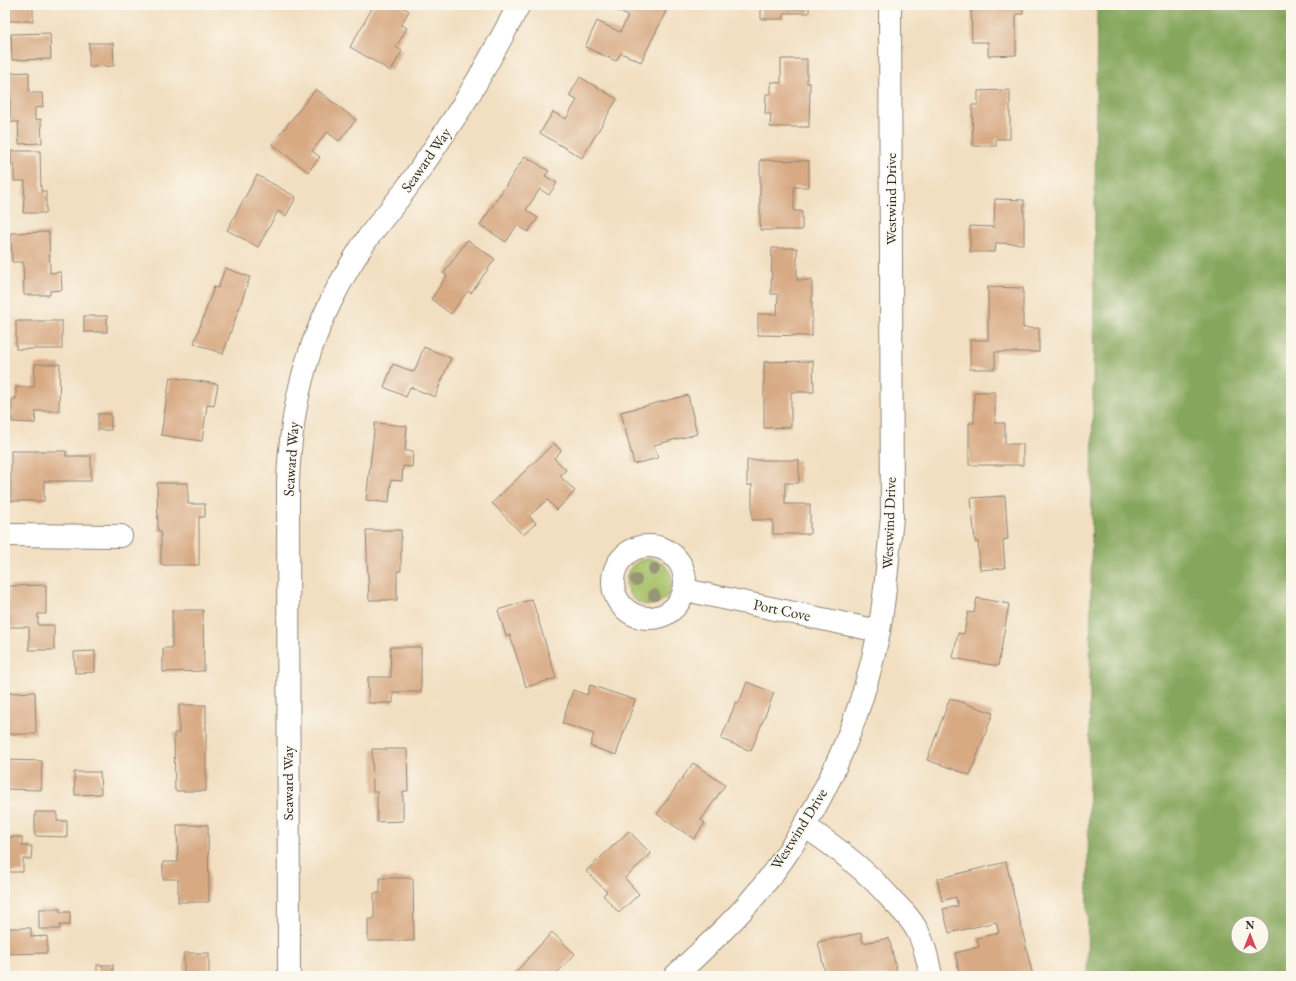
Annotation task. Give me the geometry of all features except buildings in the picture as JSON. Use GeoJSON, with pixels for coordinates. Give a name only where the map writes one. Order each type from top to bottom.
{"type":"FeatureCollection","features":[{"type":"Feature","properties":{"kind":"street","name":"Seaward Way"},"geometry":{"type":"LineString","coordinates":[[289,976],[288,482],[292,423],[302,373],[313,341],[332,297],[360,249],[403,193],[452,122],[473,89],[519,5]]}},
{"type":"Feature","properties":{"kind":"street","name":"Westwind Drive"},"geometry":{"type":"LineString","coordinates":[[675,976],[747,905],[785,857],[804,826],[827,785],[850,732],[867,678],[879,631],[888,574],[892,517],[890,5]]}},
{"type":"Feature","properties":{"kind":"street"},"geometry":{"type":"LineString","coordinates":[[5,535],[121,536]]}},
{"type":"Feature","properties":{"kind":"street","name":"Port Cove"},"geometry":{"type":"LineString","coordinates":[[685,590],[879,631]]}},
{"type":"Feature","properties":{"kind":"street"},"geometry":{"type":"LineString","coordinates":[[804,826],[832,844],[861,866],[904,912],[918,932],[927,956],[931,976]]}},
{"type":"Feature","properties":{"kind":"green space"},"geometry":{"type":"Polygon","coordinates":[[[1097,5],[1291,5],[1291,976],[1087,976],[1097,5]]]}},
{"type":"Feature","properties":{"kind":"green space"},"geometry":{"type":"Polygon","coordinates":[[[649,559],[662,563],[668,569],[672,582],[668,595],[662,601],[649,605],[636,601],[630,595],[626,582],[630,569],[636,563],[649,559]]]}}]}
